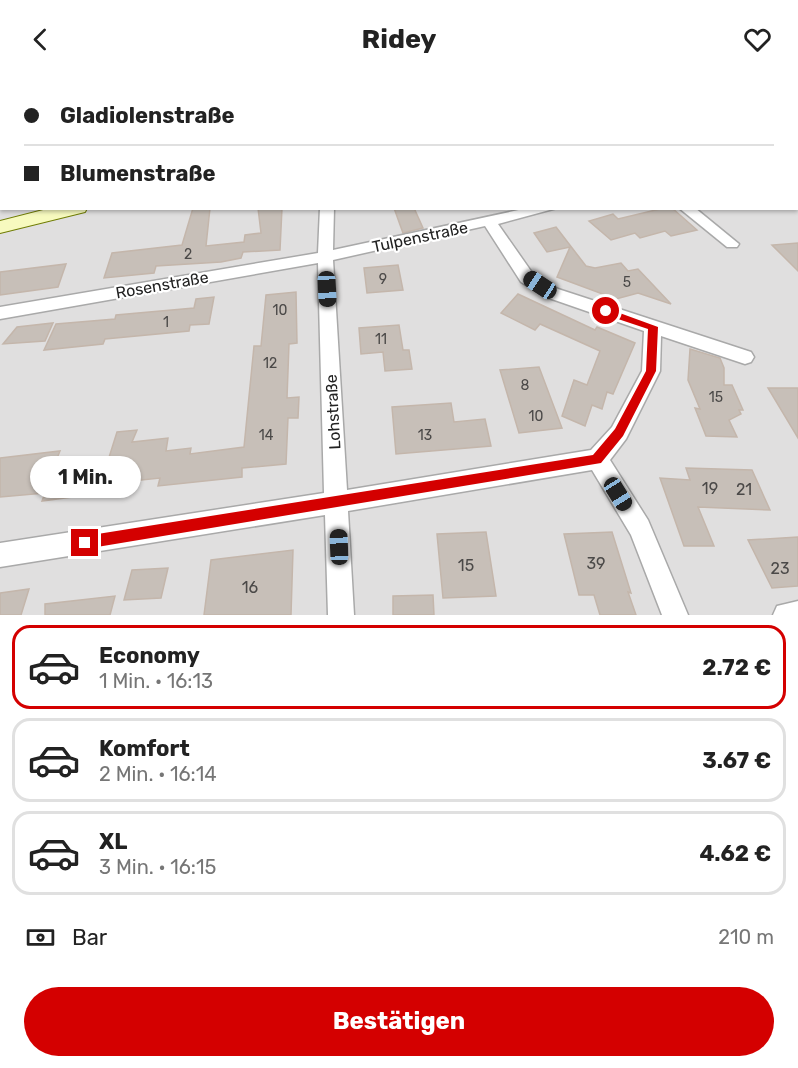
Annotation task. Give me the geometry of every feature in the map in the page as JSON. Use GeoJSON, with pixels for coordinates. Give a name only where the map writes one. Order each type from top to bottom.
{"type":"FeatureCollection","features":[{"type":"Feature","properties":{"kind":"main road"},"geometry":{"type":"LineString","coordinates":[[0,227],[70,210]]}},
{"type":"Feature","properties":{"kind":"street","name":"Lohstraße"},"geometry":{"type":"LineString","coordinates":[[327,210],[325,257],[338,503],[341,615]]}},
{"type":"Feature","properties":{"kind":"street","name":"Tulpenstraße"},"geometry":{"type":"LineString","coordinates":[[325,257],[541,210]]}},
{"type":"Feature","properties":{"kind":"street"},"geometry":{"type":"LineString","coordinates":[[689,210],[732,244]]}},
{"type":"Feature","properties":{"kind":"street"},"geometry":{"type":"LineString","coordinates":[[489,221],[527,278],[552,293],[745,357]]}},
{"type":"Feature","properties":{"kind":"street","name":"Rosenstraße"},"geometry":{"type":"LineString","coordinates":[[0,313],[325,257]]}},
{"type":"Feature","properties":{"kind":"street"},"geometry":{"type":"LineString","coordinates":[[0,555],[338,503],[597,459],[619,433],[651,371],[653,327]]}},
{"type":"Feature","properties":{"kind":"street"},"geometry":{"type":"LineString","coordinates":[[597,459],[640,528],[675,615]]}},
{"type":"Feature","properties":{"kind":"street"},"geometry":{"type":"LineString","coordinates":[[786,615],[798,614]]}},
{"type":"Feature","properties":{"kind":"shaded area"},"geometry":{"type":"Polygon","coordinates":[[[0,210],[798,210],[798,615],[0,615],[0,210]]]}},
{"type":"Feature","properties":{"kind":"building"},"geometry":{"type":"Polygon","coordinates":[[[192,210],[210,210],[206,246],[244,242],[245,235],[261,233],[258,210],[282,210],[280,250],[243,252],[241,258],[221,262],[156,266],[154,273],[104,278],[112,253],[182,245],[192,210]]]}},
{"type":"Feature","properties":{"kind":"building"},"geometry":{"type":"Polygon","coordinates":[[[395,210],[415,210],[423,228],[403,233],[395,210]]]}},
{"type":"Feature","properties":{"kind":"building"},"geometry":{"type":"Polygon","coordinates":[[[656,210],[674,210],[697,230],[671,236],[665,231],[640,238],[635,233],[611,240],[589,221],[613,214],[618,219],[656,210]]]}},
{"type":"Feature","properties":{"kind":"building"},"geometry":{"type":"Polygon","coordinates":[[[556,227],[586,266],[595,268],[621,263],[628,271],[638,269],[671,304],[638,293],[616,299],[557,277],[570,247],[547,252],[534,233],[556,227]]]}},
{"type":"Feature","properties":{"kind":"building"},"geometry":{"type":"Polygon","coordinates":[[[798,243],[798,271],[772,245],[798,243]]]}},
{"type":"Feature","properties":{"kind":"building"},"geometry":{"type":"Polygon","coordinates":[[[66,264],[58,287],[0,295],[0,272],[66,264]]]}},
{"type":"Feature","properties":{"kind":"building"},"geometry":{"type":"Polygon","coordinates":[[[398,265],[403,290],[367,293],[364,268],[398,265]]]}},
{"type":"Feature","properties":{"kind":"building"},"geometry":{"type":"Polygon","coordinates":[[[296,292],[297,343],[289,344],[287,398],[299,397],[298,418],[288,418],[286,464],[242,468],[242,477],[158,486],[160,478],[75,487],[72,497],[42,501],[45,493],[0,497],[0,458],[60,451],[51,473],[106,467],[117,432],[137,430],[132,442],[168,438],[166,451],[191,448],[190,454],[244,447],[254,346],[261,346],[266,295],[296,292]]]}},
{"type":"Feature","properties":{"kind":"building"},"geometry":{"type":"Polygon","coordinates":[[[518,294],[595,330],[597,327],[635,343],[613,394],[607,392],[602,409],[592,405],[585,426],[562,416],[574,380],[587,385],[600,351],[540,324],[535,330],[501,313],[518,294]]]}},
{"type":"Feature","properties":{"kind":"building"},"geometry":{"type":"Polygon","coordinates":[[[214,297],[209,324],[190,325],[189,331],[105,339],[103,344],[44,350],[56,324],[115,319],[116,315],[194,308],[196,299],[214,297]]]}},
{"type":"Feature","properties":{"kind":"building"},"geometry":{"type":"Polygon","coordinates":[[[53,323],[45,341],[3,344],[17,327],[53,323]]]}},
{"type":"Feature","properties":{"kind":"building"},"geometry":{"type":"Polygon","coordinates":[[[399,325],[403,350],[409,350],[412,369],[385,371],[383,352],[361,354],[359,328],[399,325]]]}},
{"type":"Feature","properties":{"kind":"building"},"geometry":{"type":"Polygon","coordinates":[[[690,349],[720,358],[724,368],[724,385],[732,385],[743,410],[739,410],[741,414],[729,420],[737,437],[706,436],[695,408],[700,409],[688,380],[690,349]]]}},
{"type":"Feature","properties":{"kind":"building"},"geometry":{"type":"Polygon","coordinates":[[[539,367],[562,428],[519,433],[500,370],[539,367]]]}},
{"type":"Feature","properties":{"kind":"building"},"geometry":{"type":"Polygon","coordinates":[[[768,388],[798,388],[798,438],[768,388]]]}},
{"type":"Feature","properties":{"kind":"building"},"geometry":{"type":"Polygon","coordinates":[[[451,403],[454,422],[485,419],[491,446],[396,454],[392,407],[451,403]]]}},
{"type":"Feature","properties":{"kind":"building"},"geometry":{"type":"Polygon","coordinates":[[[686,468],[752,470],[770,510],[698,507],[714,546],[684,546],[660,478],[690,480],[686,468]]]}},
{"type":"Feature","properties":{"kind":"building"},"geometry":{"type":"Polygon","coordinates":[[[486,532],[496,596],[443,598],[437,534],[486,532]]]}},
{"type":"Feature","properties":{"kind":"building"},"geometry":{"type":"Polygon","coordinates":[[[612,532],[636,615],[600,615],[594,595],[579,595],[564,534],[612,532]]]}},
{"type":"Feature","properties":{"kind":"building"},"geometry":{"type":"Polygon","coordinates":[[[798,537],[798,586],[772,588],[748,540],[798,537]]]}},
{"type":"Feature","properties":{"kind":"building"},"geometry":{"type":"Polygon","coordinates":[[[293,550],[291,615],[204,615],[211,560],[293,550]]]}},
{"type":"Feature","properties":{"kind":"building"},"geometry":{"type":"Polygon","coordinates":[[[168,568],[161,598],[124,600],[132,570],[168,568]]]}},
{"type":"Feature","properties":{"kind":"building"},"geometry":{"type":"Polygon","coordinates":[[[29,589],[21,615],[0,615],[0,593],[29,589]]]}},
{"type":"Feature","properties":{"kind":"building"},"geometry":{"type":"Polygon","coordinates":[[[433,595],[434,615],[393,615],[393,596],[433,595]]]}},
{"type":"Feature","properties":{"kind":"building"},"geometry":{"type":"Polygon","coordinates":[[[115,596],[110,615],[45,615],[45,604],[115,596]]]}},
{"type":"Feature","properties":{"kind":"route"},"geometry":{"type":"LineString","coordinates":[[85,543],[597,459],[619,433],[651,371],[653,327],[606,311]]}}]}
